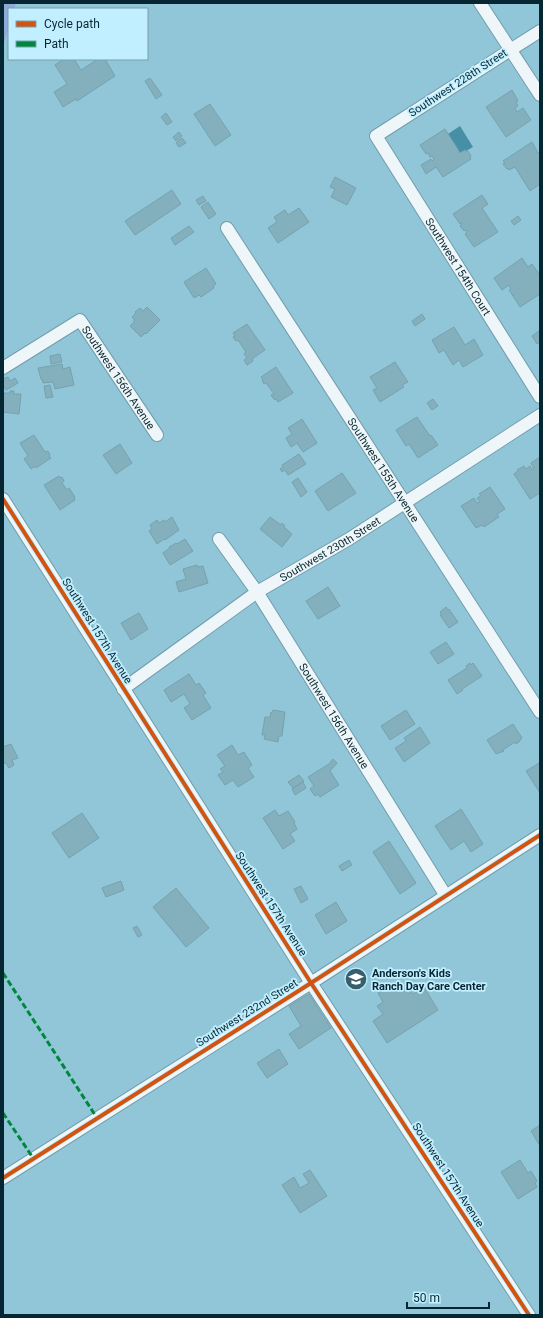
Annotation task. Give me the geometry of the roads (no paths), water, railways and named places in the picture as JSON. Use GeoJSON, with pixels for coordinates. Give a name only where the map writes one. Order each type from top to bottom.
{"type":"FeatureCollection","features":[{"type":"Feature","properties":{"kind":"street"},"geometry":{"type":"LineString","coordinates":[[480,3],[540,95]]}},
{"type":"Feature","properties":{"kind":"street","name":"Southwest 228th Street"},"geometry":{"type":"LineString","coordinates":[[376,136],[540,31]]}},
{"type":"Feature","properties":{"kind":"street","name":"Southwest 154th Court"},"geometry":{"type":"LineString","coordinates":[[376,136],[540,397]]}},
{"type":"Feature","properties":{"kind":"street","name":"Southwest 155th Avenue"},"geometry":{"type":"LineString","coordinates":[[227,228],[540,712]]}},
{"type":"Feature","properties":{"kind":"street","name":"Southwest 156th Avenue"},"geometry":{"type":"LineString","coordinates":[[3,368],[80,320],[157,435]]}},
{"type":"Feature","properties":{"kind":"street","name":"Southwest 230th Street"},"geometry":{"type":"LineString","coordinates":[[124,689],[256,592],[349,539],[540,414]]}},
{"type":"Feature","properties":{"kind":"street","name":"Southwest 157th Avenue"},"geometry":{"type":"LineString","coordinates":[[3,499],[311,983],[529,1315]]}},
{"type":"Feature","properties":{"kind":"street","name":"Southwest 156th Avenue"},"geometry":{"type":"LineString","coordinates":[[219,539],[256,592],[446,896]]}},
{"type":"Feature","properties":{"kind":"street","name":"Southwest 232nd Street"},"geometry":{"type":"LineString","coordinates":[[3,1178],[311,983],[540,835]]}},
{"type":"Feature","properties":{"kind":"place","name":"Anderson's Kids Ranch Day Care Center"},"geometry":{"type":"Point","coordinates":[356,979]}}]}
